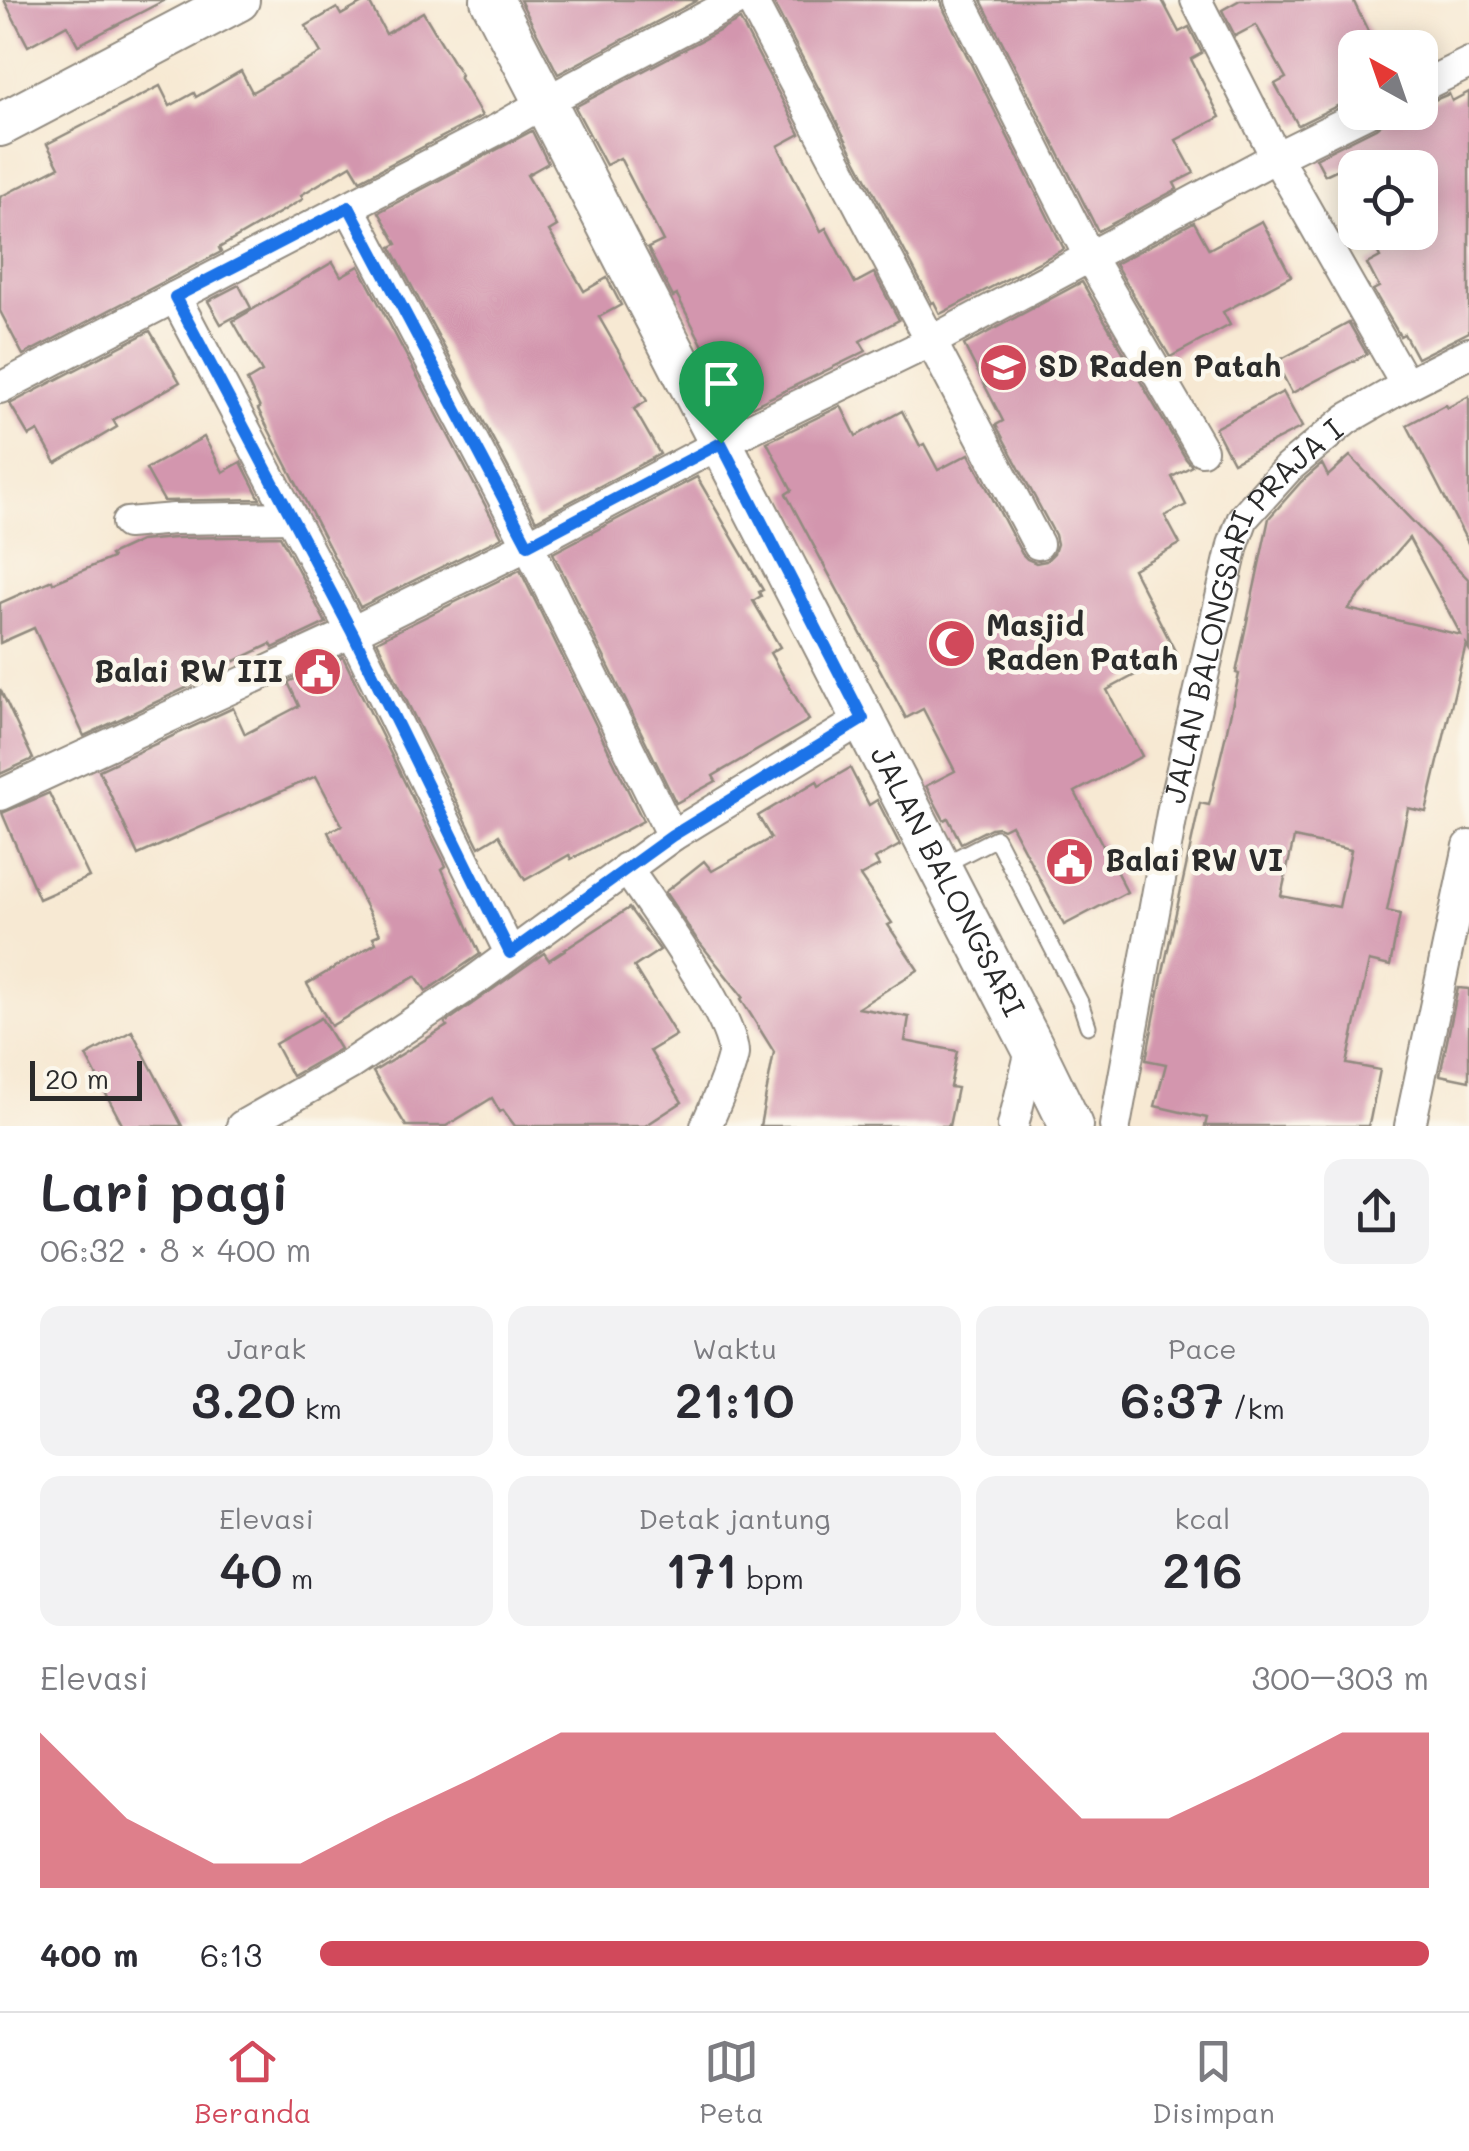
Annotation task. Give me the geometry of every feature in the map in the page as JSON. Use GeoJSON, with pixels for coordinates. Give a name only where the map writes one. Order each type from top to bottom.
{"type":"FeatureCollection","features":[{"type":"Feature","properties":{"kind":"street"},"geometry":{"type":"LineString","coordinates":[[0,125],[238,0]]}},
{"type":"Feature","properties":{"kind":"street","name":"JALAN BALONGSARI"},"geometry":{"type":"LineString","coordinates":[[492,0],[1071,1126]]}},
{"type":"Feature","properties":{"kind":"street"},"geometry":{"type":"LineString","coordinates":[[3,380],[175,297],[738,0]]}},
{"type":"Feature","properties":{"kind":"street"},"geometry":{"type":"LineString","coordinates":[[751,0],[1038,544]]}},
{"type":"Feature","properties":{"kind":"street"},"geometry":{"type":"LineString","coordinates":[[960,0],[1089,256],[1202,450]]}},
{"type":"Feature","properties":{"kind":"street"},"geometry":{"type":"LineString","coordinates":[[1196,0],[1276,156],[1406,385]]}},
{"type":"Feature","properties":{"kind":"street"},"geometry":{"type":"LineString","coordinates":[[1438,79],[1469,64]]}},
{"type":"Feature","properties":{"kind":"street"},"geometry":{"type":"LineString","coordinates":[[0,796],[352,632],[528,545],[721,443],[930,342],[1338,126]]}},
{"type":"Feature","properties":{"kind":"street"},"geometry":{"type":"LineString","coordinates":[[349,207],[528,545],[672,836]]}},
{"type":"Feature","properties":{"kind":"street"},"geometry":{"type":"LineString","coordinates":[[175,297],[352,632],[510,953]]}},
{"type":"Feature","properties":{"kind":"street","name":"JALAN BALONGSARI PRAJA I"},"geometry":{"type":"LineString","coordinates":[[1114,1126],[1173,808],[1233,545],[1244,518],[1288,468],[1347,419],[1469,353]]}},
{"type":"Feature","properties":{"kind":"street"},"geometry":{"type":"LineString","coordinates":[[127,524],[291,517]]}},
{"type":"Feature","properties":{"kind":"street"},"geometry":{"type":"LineString","coordinates":[[242,1126],[349,1065],[466,987],[672,836],[863,719]]}},
{"type":"Feature","properties":{"kind":"street"},"geometry":{"type":"LineString","coordinates":[[1410,1126],[1469,846]]}},
{"type":"Feature","properties":{"kind":"street"},"geometry":{"type":"LineString","coordinates":[[626,868],[690,962],[730,1034],[733,1054],[706,1126]]}},
{"type":"Feature","properties":{"kind":"street"},"geometry":{"type":"LineString","coordinates":[[1013,1126],[1032,1046]]}},
{"type":"Feature","properties":{"kind":"lane"},"geometry":{"type":"LineString","coordinates":[[940,866],[996,838],[1080,1002],[1088,1026]]}},
{"type":"Feature","properties":{"kind":"building"},"geometry":{"type":"Polygon","coordinates":[[[4,0],[165,0],[78,45],[67,25],[28,46],[4,0]]]}},
{"type":"Feature","properties":{"kind":"building"},"geometry":{"type":"Polygon","coordinates":[[[368,0],[386,34],[423,12],[482,116],[360,180],[351,165],[301,195],[303,199],[219,248],[221,252],[23,355],[0,311],[0,197],[59,167],[47,144],[160,86],[170,106],[194,93],[196,97],[241,71],[252,92],[321,53],[306,26],[337,8],[341,15],[368,0]]]}},
{"type":"Feature","properties":{"kind":"building"},"geometry":{"type":"Polygon","coordinates":[[[520,0],[698,0],[558,74],[520,0]]]}},
{"type":"Feature","properties":{"kind":"building"},"geometry":{"type":"Polygon","coordinates":[[[772,0],[941,0],[1064,249],[940,314],[772,0]]]}},
{"type":"Feature","properties":{"kind":"building"},"geometry":{"type":"Polygon","coordinates":[[[981,0],[1162,0],[1179,32],[1189,27],[1202,53],[1191,59],[1220,117],[1176,140],[1194,173],[1174,183],[1177,189],[1098,231],[981,0]]]}},
{"type":"Feature","properties":{"kind":"building"},"geometry":{"type":"Polygon","coordinates":[[[1240,0],[1353,0],[1367,30],[1338,30],[1338,105],[1298,125],[1275,84],[1286,78],[1256,25],[1235,36],[1222,10],[1240,0]]]}},
{"type":"Feature","properties":{"kind":"building"},"geometry":{"type":"Polygon","coordinates":[[[740,20],[800,134],[778,146],[821,231],[826,228],[855,283],[874,273],[899,320],[860,341],[866,351],[749,408],[745,400],[730,407],[677,295],[673,297],[648,248],[663,241],[620,158],[606,165],[575,107],[740,20]]]}},
{"type":"Feature","properties":{"kind":"building"},"geometry":{"type":"Polygon","coordinates":[[[1469,92],[1469,332],[1417,358],[1373,290],[1379,287],[1367,264],[1380,257],[1377,250],[1438,250],[1438,150],[1338,150],[1338,169],[1325,175],[1316,158],[1372,130],[1438,130],[1438,99],[1449,94],[1452,101],[1469,92]]]}},
{"type":"Feature","properties":{"kind":"building"},"geometry":{"type":"Polygon","coordinates":[[[532,131],[548,163],[527,175],[557,226],[549,231],[584,291],[607,278],[621,305],[599,317],[647,401],[634,409],[660,454],[536,520],[391,247],[397,244],[379,212],[532,131]]]}},
{"type":"Feature","properties":{"kind":"building"},"geometry":{"type":"Polygon","coordinates":[[[1262,221],[1291,276],[1223,312],[1230,325],[1170,357],[1115,264],[1194,222],[1209,249],[1262,221]]]}},
{"type":"Feature","properties":{"kind":"building"},"geometry":{"type":"Polygon","coordinates":[[[333,262],[341,276],[359,266],[502,537],[360,607],[258,409],[247,381],[262,372],[233,321],[333,262]]]}},
{"type":"Feature","properties":{"kind":"building"},"geometry":{"type":"Polygon","coordinates":[[[1082,282],[1192,466],[1172,477],[1186,505],[1165,516],[1180,544],[1133,569],[1176,653],[1107,690],[1142,756],[1075,792],[1127,892],[1064,925],[1011,825],[991,828],[961,843],[948,818],[944,820],[926,786],[955,771],[923,709],[906,718],[786,494],[792,490],[767,442],[841,406],[856,436],[902,411],[938,470],[969,454],[1022,554],[1036,563],[1046,561],[1054,553],[1055,535],[996,425],[1003,421],[964,345],[1082,282]]]}},
{"type":"Feature","properties":{"kind":"building"},"geometry":{"type":"Polygon","coordinates":[[[239,285],[251,308],[221,324],[208,301],[239,285]]]}},
{"type":"Feature","properties":{"kind":"building"},"geometry":{"type":"Polygon","coordinates":[[[1349,323],[1367,354],[1292,393],[1276,362],[1349,323]]]}},
{"type":"Feature","properties":{"kind":"building"},"geometry":{"type":"Polygon","coordinates":[[[150,331],[180,382],[113,420],[117,427],[56,463],[38,431],[29,436],[10,404],[150,331]]]}},
{"type":"Feature","properties":{"kind":"building"},"geometry":{"type":"Polygon","coordinates":[[[1283,392],[1302,427],[1233,462],[1215,428],[1283,392]]]}},
{"type":"Feature","properties":{"kind":"building"},"geometry":{"type":"Polygon","coordinates":[[[1469,396],[1469,545],[1407,425],[1469,396]]]}},
{"type":"Feature","properties":{"kind":"building"},"geometry":{"type":"Polygon","coordinates":[[[204,437],[223,472],[241,462],[260,499],[164,501],[146,469],[204,437]]]}},
{"type":"Feature","properties":{"kind":"building"},"geometry":{"type":"Polygon","coordinates":[[[1350,456],[1469,580],[1469,649],[1466,644],[1426,812],[1408,808],[1387,911],[1400,914],[1390,966],[1369,961],[1347,1064],[1380,1070],[1368,1126],[1205,1126],[1207,1118],[1155,1106],[1166,1064],[1146,1060],[1200,803],[1209,805],[1227,730],[1269,518],[1322,464],[1328,476],[1350,456]],[[1409,538],[1348,609],[1461,635],[1409,538]],[[1294,838],[1281,896],[1339,907],[1351,850],[1294,838]]]}},
{"type":"Feature","properties":{"kind":"building"},"geometry":{"type":"Polygon","coordinates":[[[697,477],[763,590],[753,601],[780,647],[770,653],[809,720],[713,776],[716,781],[676,803],[553,553],[697,477]]]}},
{"type":"Feature","properties":{"kind":"building"},"geometry":{"type":"Polygon","coordinates":[[[280,536],[326,623],[273,648],[271,644],[84,736],[34,628],[0,643],[0,603],[112,558],[110,555],[140,541],[280,536]]]}},
{"type":"Feature","properties":{"kind":"building"},"geometry":{"type":"Polygon","coordinates":[[[520,570],[643,821],[525,880],[499,835],[479,847],[377,641],[520,570]]]}},
{"type":"Feature","properties":{"kind":"building"},"geometry":{"type":"Polygon","coordinates":[[[343,657],[446,866],[442,869],[480,954],[426,991],[416,976],[331,1026],[307,984],[376,943],[373,937],[380,934],[328,832],[342,825],[316,776],[138,855],[99,770],[233,708],[245,734],[299,706],[288,682],[343,657]]]}},
{"type":"Feature","properties":{"kind":"building"},"geometry":{"type":"Polygon","coordinates":[[[0,689],[33,759],[0,774],[0,689]]]}},
{"type":"Feature","properties":{"kind":"building"},"geometry":{"type":"Polygon","coordinates":[[[850,768],[869,805],[877,800],[900,845],[875,859],[879,866],[860,876],[918,970],[858,1008],[909,1017],[905,1041],[957,1051],[950,1087],[957,1088],[949,1126],[760,1126],[774,1052],[743,997],[665,892],[704,861],[712,871],[771,838],[758,816],[817,781],[819,786],[850,768]]]}},
{"type":"Feature","properties":{"kind":"building"},"geometry":{"type":"Polygon","coordinates":[[[49,793],[89,877],[39,899],[2,813],[49,793]]]}},
{"type":"Feature","properties":{"kind":"building"},"geometry":{"type":"Polygon","coordinates":[[[629,908],[660,950],[634,967],[676,1035],[650,1051],[682,1102],[645,1126],[515,1126],[492,1098],[446,1126],[406,1126],[373,1072],[447,1026],[445,1023],[544,953],[549,960],[629,908]]]}},
{"type":"Feature","properties":{"kind":"building"},"geometry":{"type":"Polygon","coordinates":[[[1458,988],[1469,989],[1469,1081],[1440,1075],[1458,988]]]}},
{"type":"Feature","properties":{"kind":"building"},"geometry":{"type":"Polygon","coordinates":[[[321,1018],[340,1049],[292,1076],[275,1044],[321,1018]]]}},
{"type":"Feature","properties":{"kind":"building"},"geometry":{"type":"Polygon","coordinates":[[[132,1031],[182,1126],[123,1126],[86,1056],[132,1031]]]}},
{"type":"Feature","properties":{"kind":"place","name":"SD Raden Patah"},"geometry":{"type":"Point","coordinates":[1003,367]}},
{"type":"Feature","properties":{"kind":"place","name":"Masjid Raden Patah"},"geometry":{"type":"Point","coordinates":[951,643]}},
{"type":"Feature","properties":{"kind":"place","name":"Balai RW III"},"geometry":{"type":"Point","coordinates":[318,672]}},
{"type":"Feature","properties":{"kind":"place","name":"Balai RW VI"},"geometry":{"type":"Point","coordinates":[1070,861]}},
{"type":"Feature","properties":{"kind":"route"},"geometry":{"type":"LineString","coordinates":[[349,207],[528,545],[721,443],[863,719],[672,836],[510,953],[352,632],[175,297],[349,207]]}}]}
